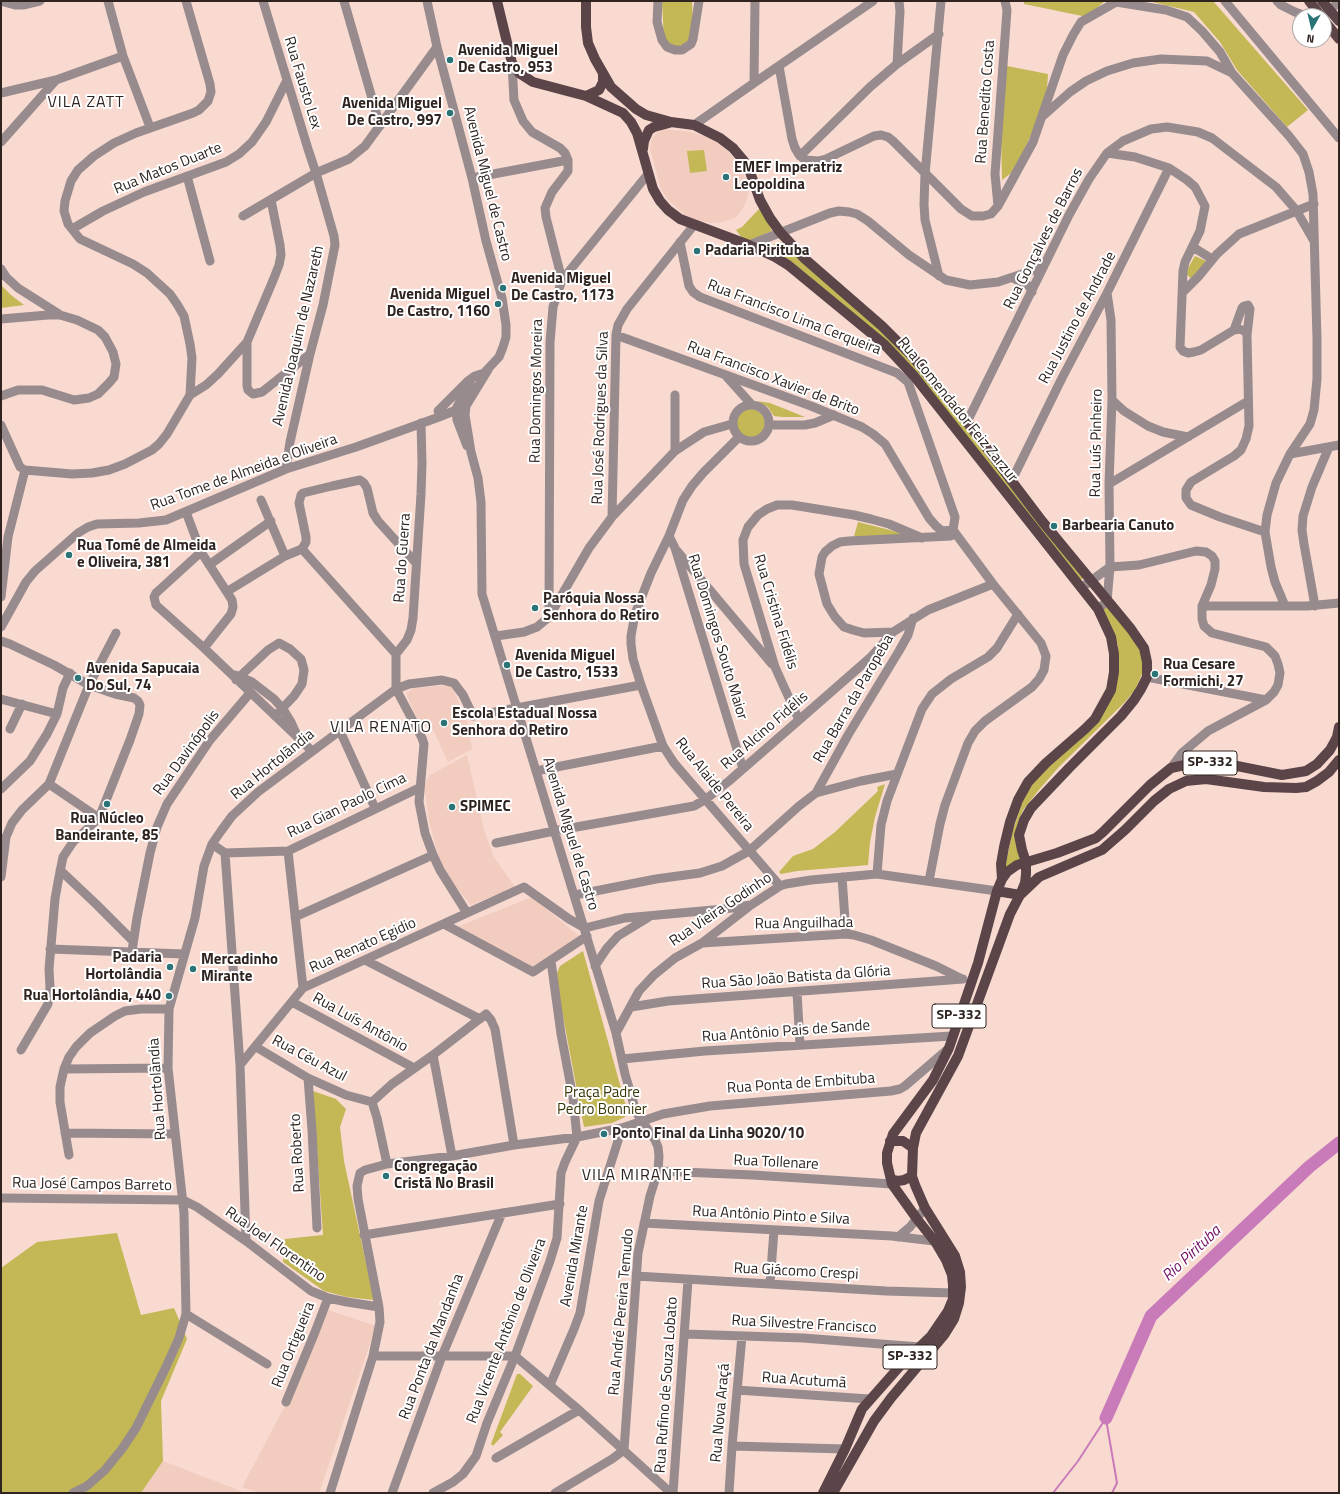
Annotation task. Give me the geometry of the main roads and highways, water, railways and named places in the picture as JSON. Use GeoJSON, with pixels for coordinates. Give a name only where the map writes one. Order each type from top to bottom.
{"type":"FeatureCollection","features":[{"type":"Feature","properties":{"kind":"main road","name":"Rua Comendador Feiz Zarzur"},"geometry":{"type":"LineString","coordinates":[[497,1],[512,63],[519,73],[533,82],[586,96],[623,113],[631,122],[637,133],[653,189],[660,201],[668,210],[680,219],[749,244],[775,256],[800,274],[884,344],[1098,609],[1111,638],[1114,654],[1114,672],[1111,690],[1095,719],[1046,763],[1028,782],[1018,800],[1009,827],[1001,864],[1002,879]]}},
{"type":"Feature","properties":{"kind":"main road","name":"Rua Comendador Feiz Zarzur"},"geometry":{"type":"LineString","coordinates":[[586,1],[586,27],[588,43],[603,75],[611,87],[636,109],[651,117],[671,122],[694,125],[720,138],[733,148],[744,160],[760,200],[780,232],[805,259],[882,326],[912,356],[967,422],[1042,521],[1131,629],[1144,648],[1147,662],[1147,677],[1141,689],[1121,716],[1099,736],[1031,808],[1021,829]]}},
{"type":"Feature","properties":{"kind":"main road"},"geometry":{"type":"LineString","coordinates":[[1309,1],[1322,8]]}},
{"type":"Feature","properties":{"kind":"main road"},"geometry":{"type":"LineString","coordinates":[[1332,30],[1339,39]]}},
{"type":"Feature","properties":{"kind":"main road"},"geometry":{"type":"LineString","coordinates":[[586,96],[599,90],[603,82],[603,75]]}},
{"type":"Feature","properties":{"kind":"main road"},"geometry":{"type":"LineString","coordinates":[[643,152],[644,140],[649,130],[661,124],[671,122]]}},
{"type":"Feature","properties":{"kind":"main road","name":"SP-332"},"geometry":{"type":"LineString","coordinates":[[823,1493],[862,1410],[869,1399],[931,1336],[941,1324],[948,1311],[953,1293],[952,1275],[946,1260],[934,1241],[892,1182],[887,1163],[887,1153],[893,1134],[932,1080],[949,1048],[967,980],[978,962],[997,891],[1002,879],[1010,870],[1026,862],[1057,853],[1096,838],[1150,785],[1171,768],[1194,763],[1209,763],[1227,764],[1282,775],[1306,771],[1317,764],[1330,750],[1337,737],[1339,728]]}},
{"type":"Feature","properties":{"kind":"main road","name":"SP-332"},"geometry":{"type":"LineString","coordinates":[[833,1493],[874,1421],[890,1398],[944,1335],[954,1319],[959,1303],[961,1287],[960,1272],[955,1256],[925,1208],[912,1176],[912,1148],[916,1133],[958,1056],[1010,914],[1020,895],[1039,877],[1102,850],[1120,835],[1169,788],[1186,781],[1206,779],[1264,787],[1296,788],[1306,786],[1317,781],[1329,772],[1339,760]]}},
{"type":"Feature","properties":{"kind":"main road"},"geometry":{"type":"LineString","coordinates":[[997,891],[1020,895],[1025,883],[1026,862],[1020,842],[1019,834],[1021,829],[1009,827]]}},
{"type":"Feature","properties":{"kind":"main road"},"geometry":{"type":"LineString","coordinates":[[890,1141],[903,1141],[912,1148]]}},
{"type":"Feature","properties":{"kind":"main road"},"geometry":{"type":"LineString","coordinates":[[892,1182],[904,1180],[912,1176]]}},
{"type":"Feature","properties":{"kind":"waterway","name":"Rio Pirituba"},"geometry":{"type":"LineString","coordinates":[[1106,1418],[1151,1316],[1309,1167],[1339,1143]]}},
{"type":"Feature","properties":{"kind":"waterway"},"geometry":{"type":"LineString","coordinates":[[1053,1493],[1078,1461],[1106,1418]]}},
{"type":"Feature","properties":{"kind":"waterway"},"geometry":{"type":"LineString","coordinates":[[1106,1419],[1117,1483],[1112,1493]]}},
{"type":"Feature","properties":{"kind":"place","name":"Avenida Miguel De Castro, 953"},"geometry":{"type":"Point","coordinates":[450,60]}},
{"type":"Feature","properties":{"kind":"place","name":"Avenida Miguel De Castro, 997"},"geometry":{"type":"Point","coordinates":[450,113]}},
{"type":"Feature","properties":{"kind":"place","name":"EMEF Imperatriz Leopoldina"},"geometry":{"type":"Point","coordinates":[726,177]}},
{"type":"Feature","properties":{"kind":"place","name":"Padaria Pirituba"},"geometry":{"type":"Point","coordinates":[697,251]}},
{"type":"Feature","properties":{"kind":"place","name":"Avenida Miguel De Castro, 1173"},"geometry":{"type":"Point","coordinates":[503,288]}},
{"type":"Feature","properties":{"kind":"place","name":"Avenida Miguel De Castro, 1160"},"geometry":{"type":"Point","coordinates":[498,304]}},
{"type":"Feature","properties":{"kind":"place","name":"Barbearia Canuto"},"geometry":{"type":"Point","coordinates":[1054,526]}},
{"type":"Feature","properties":{"kind":"place","name":"Rua Tomé de Almeida e Oliveira, 381"},"geometry":{"type":"Point","coordinates":[69,555]}},
{"type":"Feature","properties":{"kind":"place","name":"Paróquia Nossa Senhora do Retiro"},"geometry":{"type":"Point","coordinates":[535,608]}},
{"type":"Feature","properties":{"kind":"place","name":"Avenida Miguel De Castro, 1533"},"geometry":{"type":"Point","coordinates":[507,665]}},
{"type":"Feature","properties":{"kind":"place","name":"Rua Cesare Formichi, 27"},"geometry":{"type":"Point","coordinates":[1155,674]}},
{"type":"Feature","properties":{"kind":"place","name":"Avenida Sapucaia Do Sul, 74"},"geometry":{"type":"Point","coordinates":[78,678]}},
{"type":"Feature","properties":{"kind":"place","name":"Escola Estadual Nossa Senhora do Retiro"},"geometry":{"type":"Point","coordinates":[444,723]}},
{"type":"Feature","properties":{"kind":"place","name":"Rua Núcleo Bandeirante, 85"},"geometry":{"type":"Point","coordinates":[107,804]}},
{"type":"Feature","properties":{"kind":"place","name":"SPIMEC"},"geometry":{"type":"Point","coordinates":[452,807]}},
{"type":"Feature","properties":{"kind":"place","name":"Padaria Hortolândia"},"geometry":{"type":"Point","coordinates":[170,967]}},
{"type":"Feature","properties":{"kind":"place","name":"Mercadinho Mirante"},"geometry":{"type":"Point","coordinates":[193,969]}},
{"type":"Feature","properties":{"kind":"place","name":"Rua Hortolândia, 440"},"geometry":{"type":"Point","coordinates":[169,996]}},
{"type":"Feature","properties":{"kind":"place","name":"Ponto Final da Linha 9020/10"},"geometry":{"type":"Point","coordinates":[604,1134]}},
{"type":"Feature","properties":{"kind":"place","name":"Congregação Cristã No Brasil"},"geometry":{"type":"Point","coordinates":[386,1176]}},
{"type":"Feature","properties":{"kind":"district","name":"VILA ZATT"},"geometry":{"type":"Point","coordinates":[86,103]}},
{"type":"Feature","properties":{"kind":"district","name":"VILA RENATO"},"geometry":{"type":"Point","coordinates":[381,728]}},
{"type":"Feature","properties":{"kind":"district","name":"VILA MIRANTE"},"geometry":{"type":"Point","coordinates":[637,1176]}},
{"type":"Feature","properties":{"kind":"park label","name":"Praça Padre Pedro Bonnier"},"geometry":{"type":"Point","coordinates":[602,1102]}}]}
